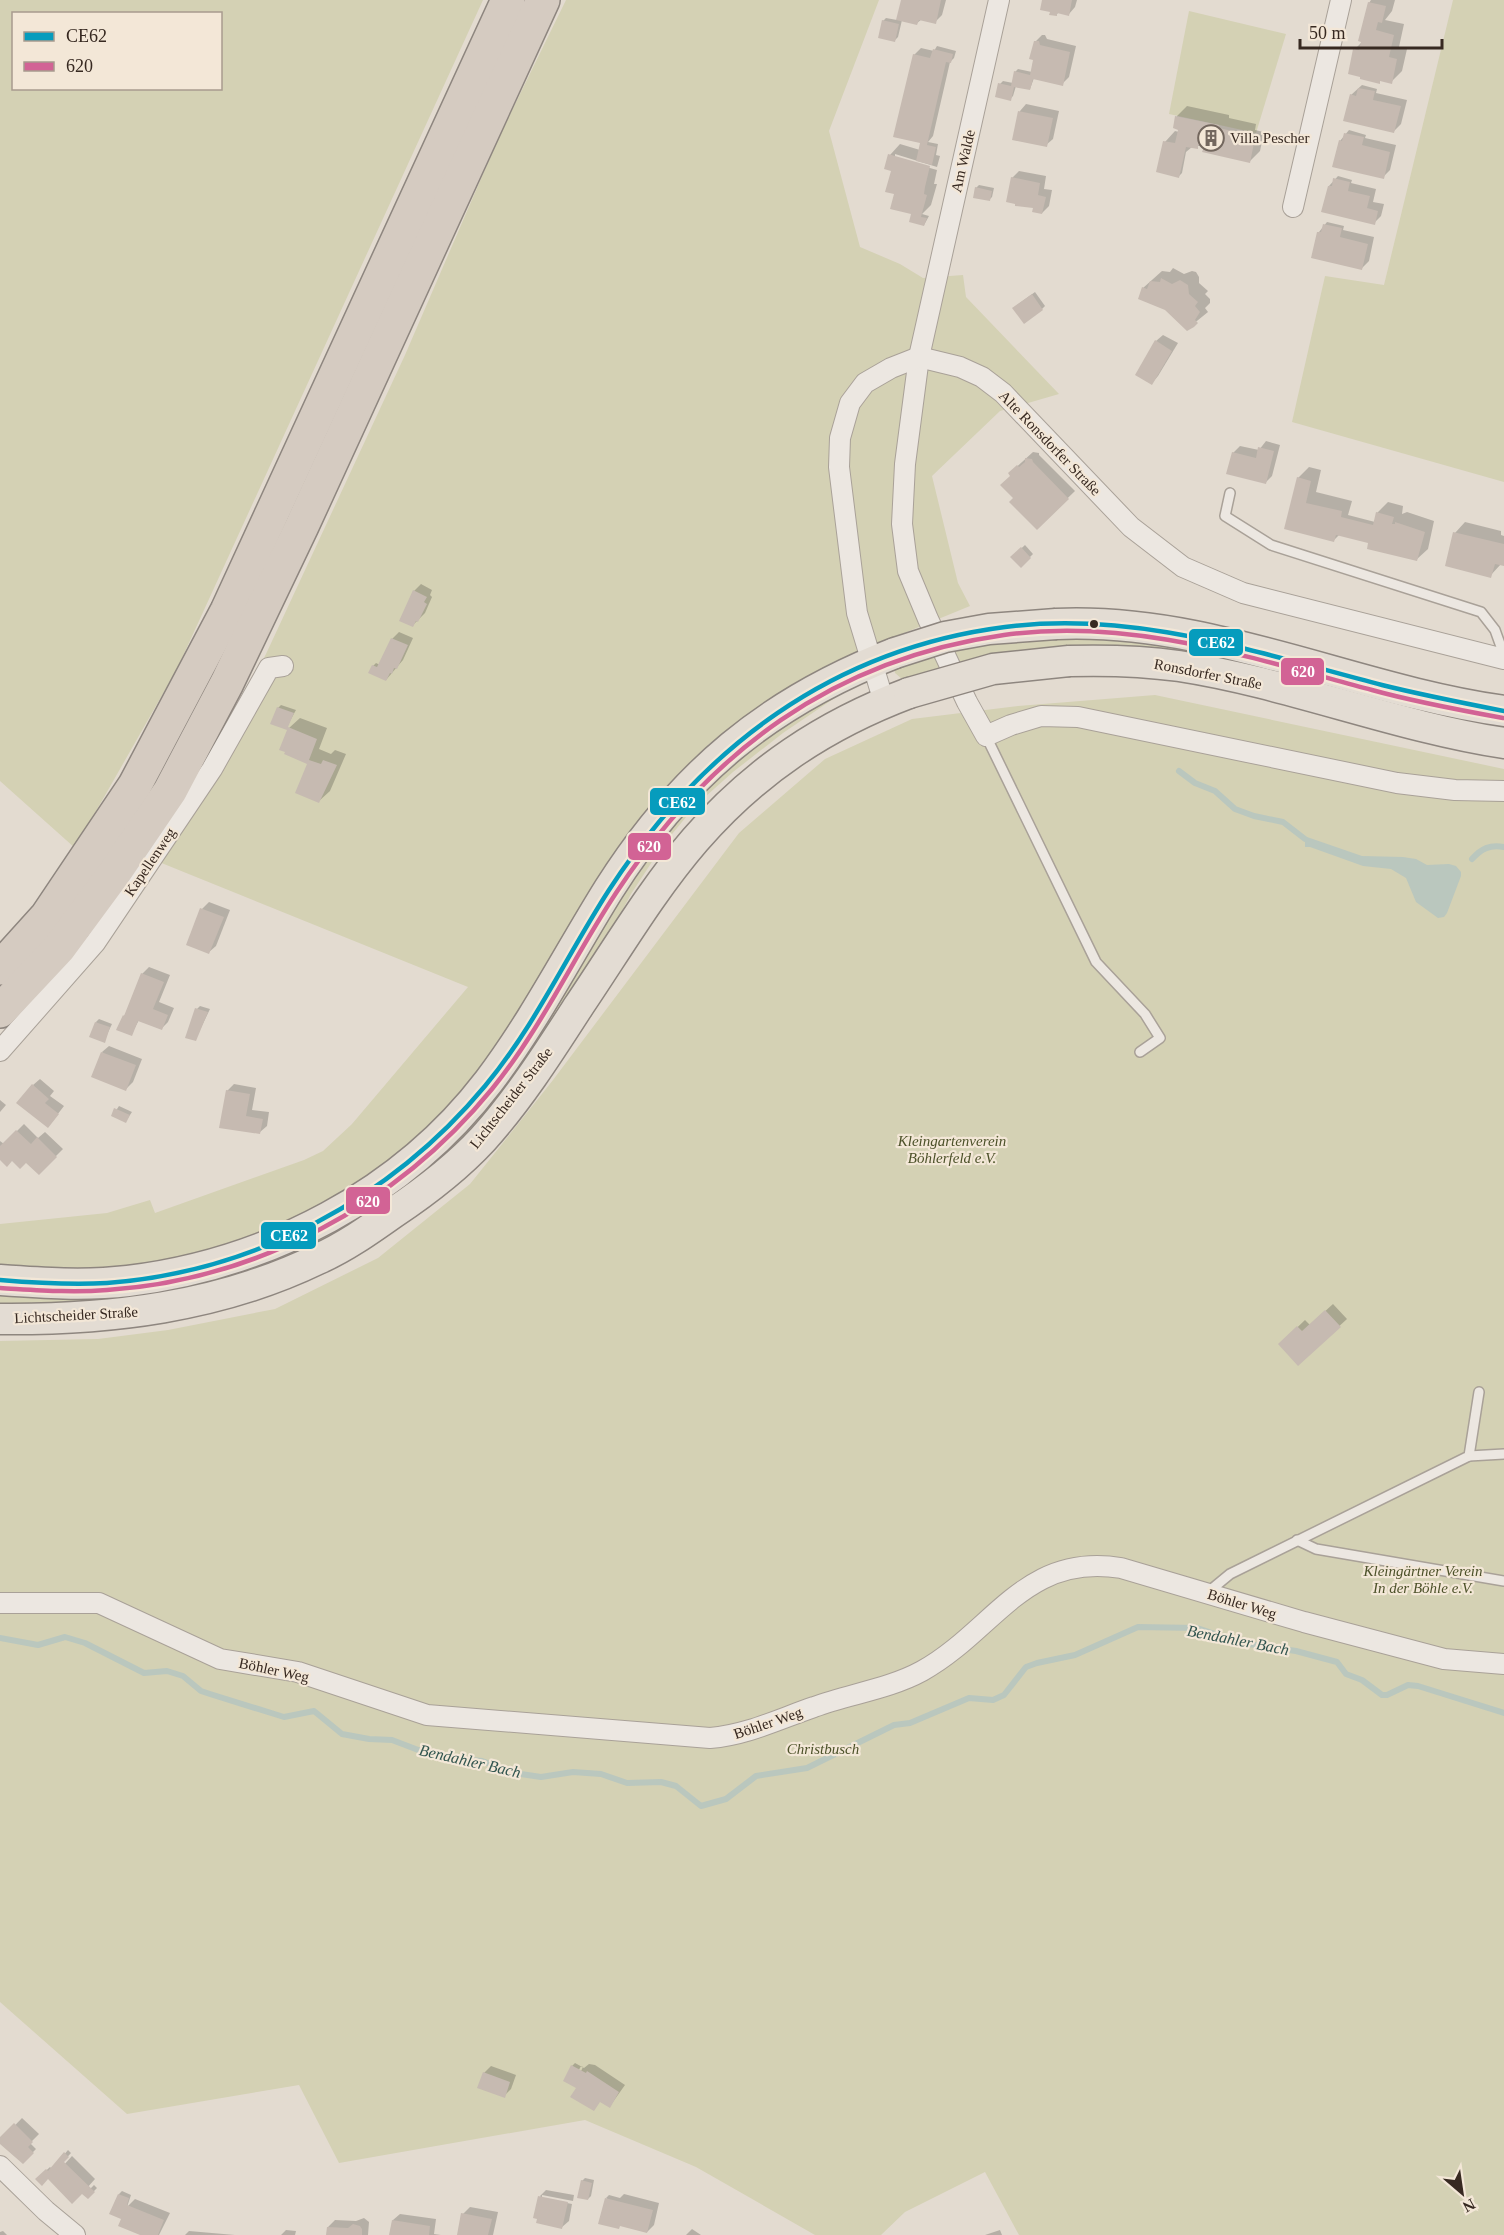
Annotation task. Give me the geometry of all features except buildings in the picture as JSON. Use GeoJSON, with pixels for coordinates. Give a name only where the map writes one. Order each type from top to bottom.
{"type":"FeatureCollection","features":[{"type":"Feature","properties":{"kind":"highway"},"geometry":{"type":"LineString","coordinates":[[0,968],[47,916],[135,785],[227,611],[508,0]]}},
{"type":"Feature","properties":{"kind":"highway"},"geometry":{"type":"LineString","coordinates":[[0,1011],[59,948],[115,872],[175,781],[227,683],[302,526],[543,0]]}},
{"type":"Feature","properties":{"kind":"main road"},"geometry":{"type":"LineString","coordinates":[[883,658],[945,638],[978,631],[1012,626],[1104,624],[1202,637],[1408,691],[1504,711]]}},
{"type":"Feature","properties":{"kind":"main road","name":"Lichtscheider Straße"},"geometry":{"type":"LineString","coordinates":[[0,1280],[58,1284],[103,1283],[195,1270],[287,1239],[380,1185],[417,1157],[459,1116],[488,1083],[536,1013],[604,897],[640,843],[698,775],[727,748],[775,713],[822,685],[883,658]]}},
{"type":"Feature","properties":{"kind":"main road","name":"Ronsdorfer Straße"},"geometry":{"type":"LineString","coordinates":[[896,697],[944,681],[993,669],[1069,661],[1134,662],[1205,671],[1411,724],[1470,738],[1504,743]]}},
{"type":"Feature","properties":{"kind":"main road","name":"Lichtscheider Straße"},"geometry":{"type":"LineString","coordinates":[[0,1319],[112,1315],[166,1308],[216,1297],[262,1282],[318,1259],[357,1238],[420,1195],[482,1140],[534,1075],[663,882],[694,840],[750,784],[808,741],[896,697]]}},
{"type":"Feature","properties":{"kind":"street","name":"Am Walde"},"geometry":{"type":"LineString","coordinates":[[986,736],[967,702],[908,571],[902,524],[905,464],[919,357],[999,0]]}},
{"type":"Feature","properties":{"kind":"street"},"geometry":{"type":"LineString","coordinates":[[1293,207],[1341,0]]}},
{"type":"Feature","properties":{"kind":"street","name":"Alte Ronsdorfer Straße"},"geometry":{"type":"LineString","coordinates":[[919,357],[960,367],[982,377],[1003,393],[1131,527],[1182,567],[1243,592],[1504,657]]}},
{"type":"Feature","properties":{"kind":"street"},"geometry":{"type":"LineString","coordinates":[[896,697],[883,658],[856,613],[838,467],[840,438],[850,403],[866,383],[891,368],[919,357]]}},
{"type":"Feature","properties":{"kind":"street","name":"Kapellenweg"},"geometry":{"type":"LineString","coordinates":[[0,1051],[96,943],[212,769],[269,668],[283,666]]}},
{"type":"Feature","properties":{"kind":"street"},"geometry":{"type":"LineString","coordinates":[[986,736],[1041,716],[1078,717],[1397,783],[1455,790],[1504,791]]}},
{"type":"Feature","properties":{"kind":"street","name":"Böhler Weg"},"geometry":{"type":"LineString","coordinates":[[0,1603],[99,1603],[220,1659],[298,1672],[427,1715],[710,1738],[728,1737],[756,1730],[814,1707],[902,1679],[922,1670],[962,1642],[1035,1581],[1054,1572],[1101,1565],[1121,1568],[1304,1622],[1444,1659],[1504,1665]]}},
{"type":"Feature","properties":{"kind":"street"},"geometry":{"type":"LineString","coordinates":[[0,2166],[45,2211],[75,2235]]}},
{"type":"Feature","properties":{"kind":"lane","name":"Alte Ronsdorfer Straße"},"geometry":{"type":"LineString","coordinates":[[1230,493],[1225,516],[1271,545],[1481,612],[1494,630],[1504,657]]}},
{"type":"Feature","properties":{"kind":"lane"},"geometry":{"type":"LineString","coordinates":[[986,736],[1096,962],[1145,1014],[1160,1038],[1140,1052]]}},
{"type":"Feature","properties":{"kind":"lane"},"geometry":{"type":"LineString","coordinates":[[1469,1456],[1479,1392]]}},
{"type":"Feature","properties":{"kind":"lane"},"geometry":{"type":"LineString","coordinates":[[1208,1593],[1230,1574],[1469,1456],[1504,1454]]}},
{"type":"Feature","properties":{"kind":"lane"},"geometry":{"type":"LineString","coordinates":[[1297,1540],[1316,1549],[1504,1581]]}},
{"type":"Feature","properties":{"kind":"green space"},"geometry":{"type":"Polygon","coordinates":[[[0,0],[483,0],[177,669],[75,848],[0,781],[0,0]]]}},
{"type":"Feature","properties":{"kind":"green space"},"geometry":{"type":"Polygon","coordinates":[[[566,0],[879,0],[829,131],[860,247],[900,264],[923,278],[963,275],[966,297],[1059,394],[1000,411],[932,476],[958,583],[970,606],[836,661],[709,744],[642,822],[553,970],[458,1101],[368,1181],[256,1239],[127,1270],[0,1268],[0,1224],[107,1213],[150,1200],[155,1213],[304,1160],[323,1151],[352,1124],[468,987],[159,862],[266,654],[405,355],[499,137],[566,0]]]}},
{"type":"Feature","properties":{"kind":"green space"},"geometry":{"type":"Polygon","coordinates":[[[1453,0],[1504,0],[1504,482],[1292,422],[1325,276],[1384,285],[1453,0]]]}},
{"type":"Feature","properties":{"kind":"green space"},"geometry":{"type":"Polygon","coordinates":[[[1189,11],[1286,34],[1256,133],[1169,114],[1189,11]]]}},
{"type":"Feature","properties":{"kind":"green space"},"geometry":{"type":"Polygon","coordinates":[[[1114,637],[1180,645],[1504,723],[1504,730],[1479,726],[1215,659],[907,679],[902,679],[894,669],[902,663],[1004,639],[1114,637]]]}},
{"type":"Feature","properties":{"kind":"green space"},"geometry":{"type":"Polygon","coordinates":[[[845,691],[783,733],[733,772],[696,805],[663,845],[631,894],[604,945],[538,1048],[467,1137],[424,1177],[345,1232],[245,1278],[114,1303],[0,1306],[0,1294],[84,1296],[402,1183],[676,823],[707,789],[758,742],[796,716],[845,691]]]}},
{"type":"Feature","properties":{"kind":"green space","name":"Christbusch"},"geometry":{"type":"Polygon","coordinates":[[[1155,695],[1504,769],[1504,2235],[1019,2235],[985,2172],[905,2212],[881,2235],[815,2235],[696,2167],[585,2120],[339,2163],[299,2085],[127,2114],[0,2002],[0,1341],[98,1339],[168,1330],[275,1309],[378,1258],[470,1184],[553,1080],[739,833],[825,759],[912,719],[1018,706],[1155,695]]]}},
{"type":"Feature","properties":{"kind":"shaded area"},"geometry":{"type":"Polygon","coordinates":[[[1307,837],[1362,856],[1403,857],[1416,859],[1427,865],[1456,866],[1461,876],[1447,913],[1444,917],[1438,918],[1416,902],[1406,878],[1391,869],[1363,866],[1305,847],[1307,837]]]}},
{"type":"Feature","properties":{"kind":"waterway"},"geometry":{"type":"LineString","coordinates":[[1179,771],[1195,783],[1215,791],[1235,809],[1283,822],[1305,839]]}},
{"type":"Feature","properties":{"kind":"waterway"},"geometry":{"type":"LineString","coordinates":[[1472,859],[1486,848],[1504,847]]}},
{"type":"Feature","properties":{"kind":"waterway","name":"Bendahler Bach"},"geometry":{"type":"LineString","coordinates":[[0,1638],[38,1645],[65,1637],[85,1643],[144,1673],[167,1671],[183,1676],[201,1691],[284,1717],[314,1711],[342,1734],[392,1740],[434,1756],[482,1761],[514,1773],[541,1777],[573,1772],[601,1774],[627,1783],[661,1782],[676,1786],[701,1806],[726,1799],[756,1776],[807,1768],[894,1725],[910,1723],[969,1698],[993,1700],[1004,1695],[1026,1667],[1075,1655],[1138,1627],[1197,1628],[1242,1643],[1296,1651],[1337,1662],[1346,1674],[1362,1680],[1382,1695],[1408,1685],[1418,1686],[1504,1713]]}},
{"type":"Feature","properties":{"kind":"transit line","name":"CE62"},"geometry":{"type":"LineString","coordinates":[[0,1280],[94,1284],[162,1276],[215,1263],[266,1246],[316,1223],[363,1195],[407,1163],[448,1126],[485,1086],[520,1039],[609,890],[646,839],[686,792],[730,750],[777,713],[829,682],[884,657],[942,639],[1005,627],[1053,623],[1101,624],[1149,629],[1196,638],[1397,689],[1504,711]]}},
{"type":"Feature","properties":{"kind":"transit line","name":"620"},"geometry":{"type":"LineString","coordinates":[[0,1288],[107,1290],[163,1283],[217,1271],[270,1253],[320,1229],[368,1201],[413,1168],[454,1131],[492,1089],[526,1042],[616,893],[652,842],[692,797],[735,756],[781,720],[831,690],[884,666],[942,647],[1004,635],[1051,631],[1097,632],[1144,636],[1190,644],[1281,665],[1404,698],[1503,718]]}},
{"type":"Feature","properties":{"kind":"place","name":"Villa Pescher"},"geometry":{"type":"Point","coordinates":[1211,138]}},
{"type":"Feature","properties":{"kind":"park label","name":"Kleingartenverein Böhlerfeld e.V."},"geometry":{"type":"Point","coordinates":[952,1150]}},
{"type":"Feature","properties":{"kind":"park label","name":"Kleingärtner Verein In der Böhle e.V."},"geometry":{"type":"Point","coordinates":[1423,1580]}}]}
